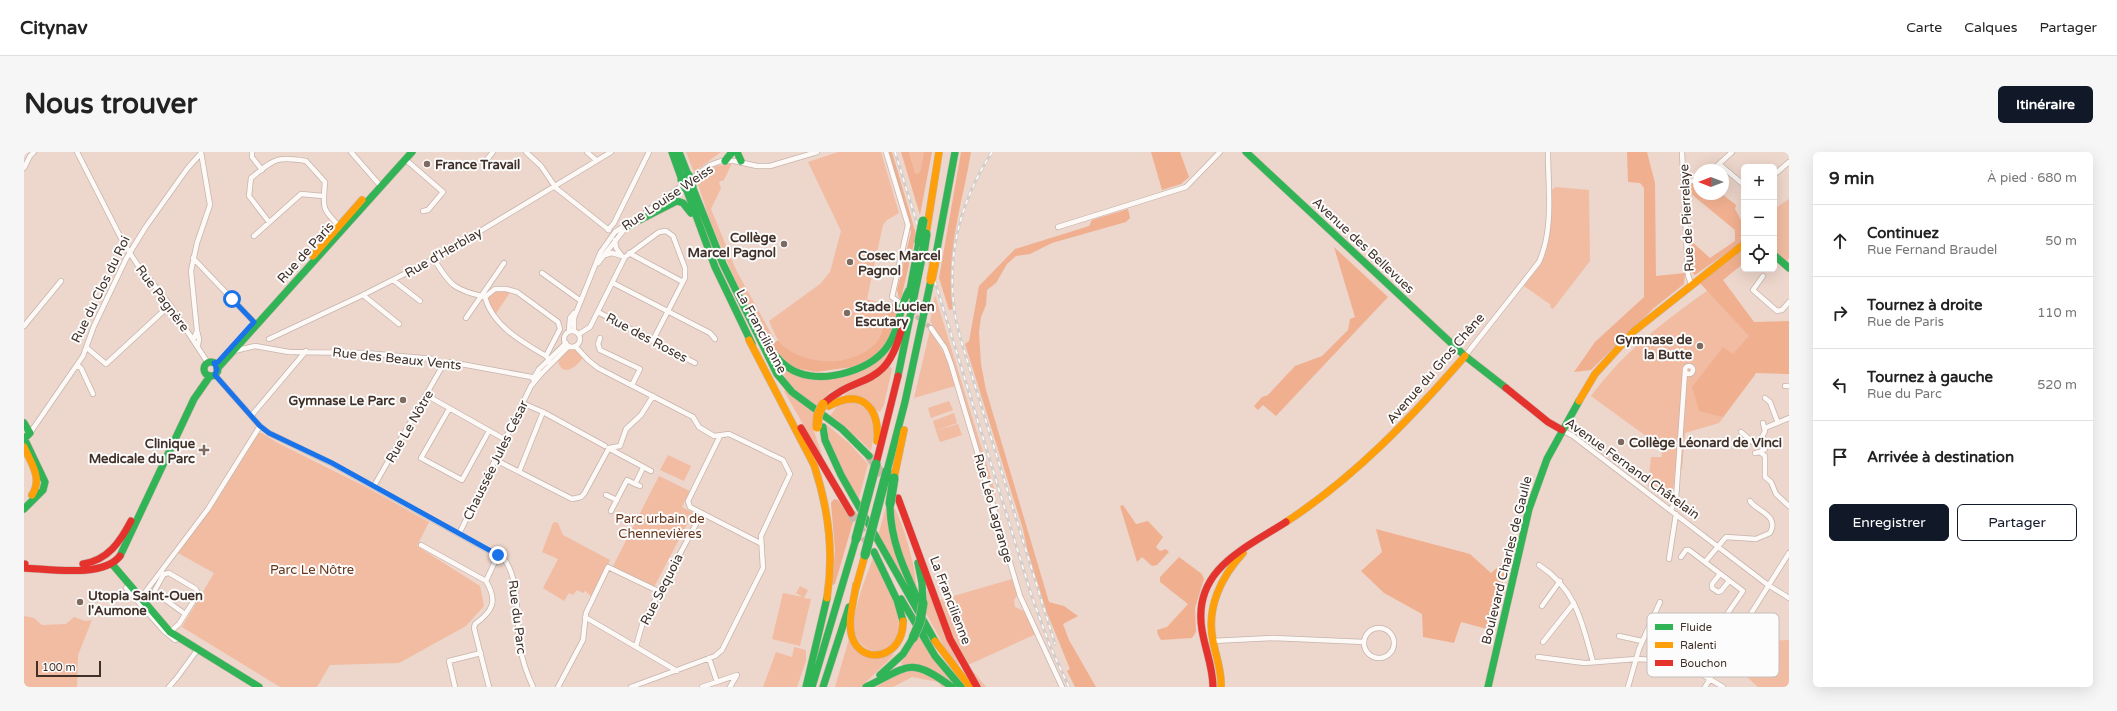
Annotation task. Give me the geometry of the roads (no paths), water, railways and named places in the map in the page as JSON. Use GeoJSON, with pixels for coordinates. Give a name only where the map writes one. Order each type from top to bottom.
{"type":"FeatureCollection","features":[{"type":"Feature","properties":{"kind":"main road","name":"Rue de Paris"},"geometry":{"type":"LineString","coordinates":[[211,370],[233,351],[341,228],[378,183],[412,152]]}},
{"type":"Feature","properties":{"kind":"main road","name":"La Francilienne"},"geometry":{"type":"LineString","coordinates":[[672,152],[687,179],[723,264],[751,322],[784,383],[805,403],[842,429],[874,457]]}},
{"type":"Feature","properties":{"kind":"main road","name":"La Francilienne"},"geometry":{"type":"LineString","coordinates":[[679,152],[699,228],[749,340],[851,513]]}},
{"type":"Feature","properties":{"kind":"main road"},"geometry":{"type":"LineString","coordinates":[[683,152],[687,179]]}},
{"type":"Feature","properties":{"kind":"main road"},"geometry":{"type":"LineString","coordinates":[[725,161],[732,152]]}},
{"type":"Feature","properties":{"kind":"main road"},"geometry":{"type":"LineString","coordinates":[[737,152],[741,161]]}},
{"type":"Feature","properties":{"kind":"main road"},"geometry":{"type":"LineString","coordinates":[[812,687],[830,631],[856,539],[874,457],[906,338],[923,253],[939,152]]}},
{"type":"Feature","properties":{"kind":"main road"},"geometry":{"type":"LineString","coordinates":[[823,687],[856,585],[870,554],[931,280],[954,152]]}},
{"type":"Feature","properties":{"kind":"main road","name":"Avenue des Bellevues"},"geometry":{"type":"LineString","coordinates":[[1246,152],[1465,356]]}},
{"type":"Feature","properties":{"kind":"main road","name":"Rue de Paris"},"geometry":{"type":"LineString","coordinates":[[211,370],[406,156]]}},
{"type":"Feature","properties":{"kind":"main road"},"geometry":{"type":"LineString","coordinates":[[926,641],[894,576],[836,475],[821,442],[818,415],[842,390],[872,378],[885,367],[897,347],[923,221],[931,200]]}},
{"type":"Feature","properties":{"kind":"main road"},"geometry":{"type":"LineString","coordinates":[[629,225],[668,204],[676,202],[686,205],[699,228]]}},
{"type":"Feature","properties":{"kind":"main road","name":"Boulevard Charles de Gaulle"},"geometry":{"type":"LineString","coordinates":[[1487,687],[1529,510],[1542,469],[1586,387],[1613,353],[1644,321],[1741,246]]}},
{"type":"Feature","properties":{"kind":"main road"},"geometry":{"type":"LineString","coordinates":[[1777,258],[1789,268]]}},
{"type":"Feature","properties":{"kind":"main road"},"geometry":{"type":"LineString","coordinates":[[751,322],[778,359],[799,373],[820,376],[850,371],[870,363],[888,346],[896,331],[905,295],[908,290]]}},
{"type":"Feature","properties":{"kind":"main road"},"geometry":{"type":"LineString","coordinates":[[749,340],[785,406],[814,466],[825,500],[829,566],[827,591],[824,612],[806,687]]}},
{"type":"Feature","properties":{"kind":"main road","name":"Avenue Fernand Châtelain"},"geometry":{"type":"LineString","coordinates":[[1465,356],[1548,422],[1562,430]]}},
{"type":"Feature","properties":{"kind":"main road","name":"Avenue du Gros Chêne"},"geometry":{"type":"LineString","coordinates":[[1221,687],[1222,681],[1200,611],[1205,590],[1213,575],[1232,557],[1250,547],[1315,503],[1372,456],[1416,412],[1465,356]]}},
{"type":"Feature","properties":{"kind":"main road"},"geometry":{"type":"LineString","coordinates":[[24,565],[77,565],[98,561],[106,556],[119,542],[136,514],[211,370]]}},
{"type":"Feature","properties":{"kind":"main road"},"geometry":{"type":"LineString","coordinates":[[24,565],[94,568],[112,564],[124,549],[196,395],[211,370]]}},
{"type":"Feature","properties":{"kind":"main road"},"geometry":{"type":"LineString","coordinates":[[826,405],[849,398],[858,399],[870,406],[877,416],[879,427],[874,457]]}},
{"type":"Feature","properties":{"kind":"main road"},"geometry":{"type":"LineString","coordinates":[[905,402],[909,409],[890,504],[891,533],[897,552],[934,635],[950,662]]}},
{"type":"Feature","properties":{"kind":"main road"},"geometry":{"type":"LineString","coordinates":[[24,424],[26,437],[45,482],[43,490],[24,509]]}},
{"type":"Feature","properties":{"kind":"main road"},"geometry":{"type":"LineString","coordinates":[[820,427],[841,476],[930,633],[970,687]]}},
{"type":"Feature","properties":{"kind":"main road"},"geometry":{"type":"LineString","coordinates":[[24,447],[39,480],[38,488],[24,504]]}},
{"type":"Feature","properties":{"kind":"main road","name":"La Francilienne"},"geometry":{"type":"LineString","coordinates":[[898,498],[950,639],[977,687]]}},
{"type":"Feature","properties":{"kind":"main road"},"geometry":{"type":"LineString","coordinates":[[866,687],[896,661],[913,638],[920,622],[923,603],[922,583],[903,510]]}},
{"type":"Feature","properties":{"kind":"main road"},"geometry":{"type":"LineString","coordinates":[[112,564],[119,542]]}},
{"type":"Feature","properties":{"kind":"main road","name":"Avenue du Gros Chêne"},"geometry":{"type":"LineString","coordinates":[[1213,687],[1209,641],[1212,612],[1222,580],[1232,564],[1250,547]]}},
{"type":"Feature","properties":{"kind":"main road"},"geometry":{"type":"LineString","coordinates":[[870,554],[926,641],[961,687]]}},
{"type":"Feature","properties":{"kind":"main road"},"geometry":{"type":"LineString","coordinates":[[856,585],[851,624],[853,639],[860,650],[870,654],[879,655],[890,652],[901,641],[903,635],[903,623],[898,603],[870,554]]}},
{"type":"Feature","properties":{"kind":"main road"},"geometry":{"type":"LineString","coordinates":[[98,561],[112,564],[140,599],[170,632],[260,687]]}},
{"type":"Feature","properties":{"kind":"main road"},"geometry":{"type":"LineString","coordinates":[[1213,575],[1222,580]]}},
{"type":"Feature","properties":{"kind":"main road"},"geometry":{"type":"LineString","coordinates":[[866,687],[897,670],[914,666],[930,670],[952,687]]}},
{"type":"Feature","properties":{"kind":"street"},"geometry":{"type":"LineString","coordinates":[[24,168],[30,156],[34,152]]}},
{"type":"Feature","properties":{"kind":"street","name":"Rue Pagnère"},"geometry":{"type":"LineString","coordinates":[[77,152],[123,242],[198,345]]}},
{"type":"Feature","properties":{"kind":"street"},"geometry":{"type":"LineString","coordinates":[[252,152],[252,157],[262,170]]}},
{"type":"Feature","properties":{"kind":"street"},"geometry":{"type":"LineString","coordinates":[[351,152],[378,183]]}},
{"type":"Feature","properties":{"kind":"street"},"geometry":{"type":"LineString","coordinates":[[488,158],[494,152]]}},
{"type":"Feature","properties":{"kind":"street"},"geometry":{"type":"LineString","coordinates":[[526,152],[541,166],[554,185],[612,234],[616,248],[624,256]]}},
{"type":"Feature","properties":{"kind":"street"},"geometry":{"type":"LineString","coordinates":[[587,152],[596,160]]}},
{"type":"Feature","properties":{"kind":"street","name":"Rue d'Herblay"},"geometry":{"type":"LineString","coordinates":[[269,339],[364,295],[434,259],[554,185],[611,152]]}},
{"type":"Feature","properties":{"kind":"street"},"geometry":{"type":"LineString","coordinates":[[596,266],[609,248],[614,223],[649,152]]}},
{"type":"Feature","properties":{"kind":"street","name":"Rue Louise Weiss"},"geometry":{"type":"LineString","coordinates":[[612,234],[629,225],[710,166],[725,161],[741,161],[757,166],[767,166],[804,154],[817,152]]}},
{"type":"Feature","properties":{"kind":"street"},"geometry":{"type":"LineString","coordinates":[[886,152],[908,225],[892,297],[900,303]]}},
{"type":"Feature","properties":{"kind":"street"},"geometry":{"type":"LineString","coordinates":[[1058,227],[1186,188],[1220,152]]}},
{"type":"Feature","properties":{"kind":"street","name":"Avenue du Gros Chêne"},"geometry":{"type":"LineString","coordinates":[[1465,356],[1539,262],[1546,247],[1549,229],[1548,152]]}},
{"type":"Feature","properties":{"kind":"street","name":"Rue de Pierrelaye"},"geometry":{"type":"LineString","coordinates":[[1682,152],[1688,275],[1691,284]]}},
{"type":"Feature","properties":{"kind":"street"},"geometry":{"type":"LineString","coordinates":[[1719,164],[1732,152]]}},
{"type":"Feature","properties":{"kind":"street"},"geometry":{"type":"LineString","coordinates":[[198,345],[199,338],[191,285],[194,258],[210,205],[201,153]]}},
{"type":"Feature","properties":{"kind":"street","name":"Rue du Clos du Roi"},"geometry":{"type":"LineString","coordinates":[[26,437],[77,365],[87,348],[94,326],[131,252],[153,216],[187,169],[201,153]]}},
{"type":"Feature","properties":{"kind":"street"},"geometry":{"type":"LineString","coordinates":[[406,156],[443,192],[428,210],[423,211]]}},
{"type":"Feature","properties":{"kind":"street"},"geometry":{"type":"LineString","coordinates":[[270,222],[249,196],[251,178],[279,158],[306,161],[325,182],[323,204],[326,212],[341,228]]}},
{"type":"Feature","properties":{"kind":"street"},"geometry":{"type":"LineString","coordinates":[[1777,172],[1789,162]]}},
{"type":"Feature","properties":{"kind":"street"},"geometry":{"type":"LineString","coordinates":[[1729,172],[1741,182]]}},
{"type":"Feature","properties":{"kind":"street"},"geometry":{"type":"LineString","coordinates":[[1684,182],[1693,181]]}},
{"type":"Feature","properties":{"kind":"street"},"geometry":{"type":"LineString","coordinates":[[254,236],[301,194],[323,196]]}},
{"type":"Feature","properties":{"kind":"street"},"geometry":{"type":"LineString","coordinates":[[629,225],[612,234],[600,253],[581,301],[570,318],[569,331],[564,339],[567,344],[577,345],[588,360],[598,368],[693,416],[699,427],[714,436],[729,434],[783,460],[790,474],[761,536],[760,543],[763,568],[722,650],[709,658],[631,687]]}},
{"type":"Feature","properties":{"kind":"street"},"geometry":{"type":"LineString","coordinates":[[569,331],[577,332],[589,330],[613,283],[624,256],[659,232],[666,232],[673,236],[685,268],[683,282],[653,340]]}},
{"type":"Feature","properties":{"kind":"street"},"geometry":{"type":"LineString","coordinates":[[604,255],[612,253],[624,256]]}},
{"type":"Feature","properties":{"kind":"street"},"geometry":{"type":"LineString","coordinates":[[629,253],[683,282]]}},
{"type":"Feature","properties":{"kind":"street"},"geometry":{"type":"LineString","coordinates":[[194,258],[254,322]]}},
{"type":"Feature","properties":{"kind":"street"},"geometry":{"type":"LineString","coordinates":[[434,259],[451,285],[463,292],[483,296]]}},
{"type":"Feature","properties":{"kind":"street"},"geometry":{"type":"LineString","coordinates":[[466,318],[483,296],[504,263]]}},
{"type":"Feature","properties":{"kind":"street"},"geometry":{"type":"LineString","coordinates":[[542,273],[581,301]]}},
{"type":"Feature","properties":{"kind":"street"},"geometry":{"type":"LineString","coordinates":[[1763,276],[1752,290],[1777,312],[1782,310],[1789,302]]}},
{"type":"Feature","properties":{"kind":"street"},"geometry":{"type":"LineString","coordinates":[[393,280],[420,301]]}},
{"type":"Feature","properties":{"kind":"street"},"geometry":{"type":"LineString","coordinates":[[24,326],[61,281]]}},
{"type":"Feature","properties":{"kind":"street"},"geometry":{"type":"LineString","coordinates":[[613,283],[710,333],[715,339]]}},
{"type":"Feature","properties":{"kind":"street","name":"Chaussée Jules César"},"geometry":{"type":"LineString","coordinates":[[459,534],[522,403],[536,377],[548,360],[560,328],[560,324],[517,292],[495,289],[483,296]]}},
{"type":"Feature","properties":{"kind":"street"},"geometry":{"type":"LineString","coordinates":[[364,295],[399,324]]}},
{"type":"Feature","properties":{"kind":"street"},"geometry":{"type":"LineString","coordinates":[[483,296],[491,313],[498,323],[548,360]]}},
{"type":"Feature","properties":{"kind":"street"},"geometry":{"type":"LineString","coordinates":[[87,348],[106,364],[170,305]]}},
{"type":"Feature","properties":{"kind":"street"},"geometry":{"type":"LineString","coordinates":[[577,308],[573,322],[580,340],[577,345]]}},
{"type":"Feature","properties":{"kind":"street","name":"Rue des Roses"},"geometry":{"type":"LineString","coordinates":[[598,312],[695,363]]}},
{"type":"Feature","properties":{"kind":"street","name":"Rue Léo Lagrange"},"geometry":{"type":"LineString","coordinates":[[931,328],[945,348],[951,364],[1020,596],[1062,687]]}},
{"type":"Feature","properties":{"kind":"street"},"geometry":{"type":"LineString","coordinates":[[194,338],[197,331]]}},
{"type":"Feature","properties":{"kind":"street"},"geometry":{"type":"LineString","coordinates":[[600,338],[598,344],[600,350],[640,369],[632,385]]}},
{"type":"Feature","properties":{"kind":"street","name":"Chaussée Jules César"},"geometry":{"type":"LineString","coordinates":[[548,360],[567,344]]}},
{"type":"Feature","properties":{"kind":"street","name":"Rue du Parc"},"geometry":{"type":"LineString","coordinates":[[198,345],[211,370],[260,426],[269,433],[374,486],[498,555],[506,562],[513,574],[520,646],[525,669],[533,687]]}},
{"type":"Feature","properties":{"kind":"street","name":"Rue des Beaux Vents"},"geometry":{"type":"LineString","coordinates":[[233,351],[255,346],[284,351],[359,353],[418,358],[436,360],[443,365],[448,362],[536,377]]}},
{"type":"Feature","properties":{"kind":"street"},"geometry":{"type":"LineString","coordinates":[[251,416],[306,351]]}},
{"type":"Feature","properties":{"kind":"street"},"geometry":{"type":"LineString","coordinates":[[77,365],[81,368],[93,394]]}},
{"type":"Feature","properties":{"kind":"street","name":"Rue Le Nôtre"},"geometry":{"type":"LineString","coordinates":[[374,486],[443,365]]}},
{"type":"Feature","properties":{"kind":"street"},"geometry":{"type":"LineString","coordinates":[[1670,510],[1676,499],[1685,371]]}},
{"type":"Feature","properties":{"kind":"street"},"geometry":{"type":"LineString","coordinates":[[426,395],[504,439]]}},
{"type":"Feature","properties":{"kind":"street"},"geometry":{"type":"LineString","coordinates":[[606,447],[620,446],[626,429],[641,415],[653,396]]}},
{"type":"Feature","properties":{"kind":"street"},"geometry":{"type":"LineString","coordinates":[[1765,398],[1770,402],[1778,423]]}},
{"type":"Feature","properties":{"kind":"street"},"geometry":{"type":"LineString","coordinates":[[522,403],[543,412],[643,468],[651,471]]}},
{"type":"Feature","properties":{"kind":"street"},"geometry":{"type":"LineString","coordinates":[[449,409],[420,458],[462,480],[489,431]]}},
{"type":"Feature","properties":{"kind":"street"},"geometry":{"type":"LineString","coordinates":[[519,472],[543,412]]}},
{"type":"Feature","properties":{"kind":"street"},"geometry":{"type":"LineString","coordinates":[[1765,428],[1789,418]]}},
{"type":"Feature","properties":{"kind":"street"},"geometry":{"type":"LineString","coordinates":[[1741,432],[1754,443],[1761,439],[1765,428],[1763,423]]}},
{"type":"Feature","properties":{"kind":"street"},"geometry":{"type":"LineString","coordinates":[[140,599],[208,509],[260,426]]}},
{"type":"Feature","properties":{"kind":"street","name":"Avenue Fernand Châtelain"},"geometry":{"type":"LineString","coordinates":[[1562,430],[1573,436],[1768,585],[1789,598]]}},
{"type":"Feature","properties":{"kind":"street"},"geometry":{"type":"LineString","coordinates":[[720,436],[688,501],[690,507],[760,543]]}},
{"type":"Feature","properties":{"kind":"street"},"geometry":{"type":"LineString","coordinates":[[1761,439],[1765,449],[1757,453],[1765,456],[1765,477],[1771,482],[1776,494],[1789,506]]}},
{"type":"Feature","properties":{"kind":"street"},"geometry":{"type":"LineString","coordinates":[[494,459],[572,499],[581,497],[606,447]]}},
{"type":"Feature","properties":{"kind":"street"},"geometry":{"type":"LineString","coordinates":[[611,511],[627,480],[638,485],[643,468]]}},
{"type":"Feature","properties":{"kind":"street"},"geometry":{"type":"LineString","coordinates":[[606,495],[617,500]]}},
{"type":"Feature","properties":{"kind":"street"},"geometry":{"type":"LineString","coordinates":[[1705,562],[1726,537],[1756,538],[1770,533],[1772,526],[1769,517],[1750,501]]}},
{"type":"Feature","properties":{"kind":"street","name":"Rue Sequoia"},"geometry":{"type":"LineString","coordinates":[[636,646],[643,622],[658,591],[702,513]]}},
{"type":"Feature","properties":{"kind":"street"},"geometry":{"type":"LineString","coordinates":[[1669,559],[1676,514]]}},
{"type":"Feature","properties":{"kind":"street"},"geometry":{"type":"LineString","coordinates":[[421,545],[486,581],[491,590],[493,599],[491,608],[487,614],[475,624],[489,687]]}},
{"type":"Feature","properties":{"kind":"street"},"geometry":{"type":"LineString","coordinates":[[1681,557],[1686,550],[1689,550],[1743,591],[1728,613]]}},
{"type":"Feature","properties":{"kind":"street"},"geometry":{"type":"LineString","coordinates":[[1751,613],[1789,553]]}},
{"type":"Feature","properties":{"kind":"street"},"geometry":{"type":"LineString","coordinates":[[486,581],[498,555]]}},
{"type":"Feature","properties":{"kind":"street"},"geometry":{"type":"LineString","coordinates":[[1539,565],[1560,581],[1574,603],[1581,619],[1593,662]]}},
{"type":"Feature","properties":{"kind":"street"},"geometry":{"type":"LineString","coordinates":[[558,687],[583,640],[586,612],[608,566],[658,591]]}},
{"type":"Feature","properties":{"kind":"street"},"geometry":{"type":"LineString","coordinates":[[170,632],[179,624],[198,594],[196,589],[169,573],[164,574],[155,590],[156,593],[185,614]]}},
{"type":"Feature","properties":{"kind":"street"},"geometry":{"type":"LineString","coordinates":[[1720,574],[1712,584],[1712,588],[1718,592],[1721,591],[1729,581]]}},
{"type":"Feature","properties":{"kind":"street"},"geometry":{"type":"LineString","coordinates":[[123,579],[123,584],[164,631],[175,640],[179,638]]}},
{"type":"Feature","properties":{"kind":"street"},"geometry":{"type":"LineString","coordinates":[[1542,606],[1560,581]]}},
{"type":"Feature","properties":{"kind":"street"},"geometry":{"type":"LineString","coordinates":[[1655,613],[1660,602]]}},
{"type":"Feature","properties":{"kind":"street"},"geometry":{"type":"LineString","coordinates":[[1543,642],[1574,603]]}},
{"type":"Feature","properties":{"kind":"street"},"geometry":{"type":"LineString","coordinates":[[585,617],[677,670]]}},
{"type":"Feature","properties":{"kind":"street"},"geometry":{"type":"LineString","coordinates":[[1381,627],[1390,632],[1395,641],[1392,651],[1388,655],[1378,658],[1370,655],[1364,642],[1367,633],[1371,629],[1381,627]]}},
{"type":"Feature","properties":{"kind":"street"},"geometry":{"type":"LineString","coordinates":[[1628,687],[1642,641],[1647,630]]}},
{"type":"Feature","properties":{"kind":"street"},"geometry":{"type":"LineString","coordinates":[[1619,636],[1642,641]]}},
{"type":"Feature","properties":{"kind":"street"},"geometry":{"type":"LineString","coordinates":[[1209,641],[1274,638],[1364,642]]}},
{"type":"Feature","properties":{"kind":"street"},"geometry":{"type":"LineString","coordinates":[[169,687],[198,649]]}},
{"type":"Feature","properties":{"kind":"street"},"geometry":{"type":"LineString","coordinates":[[455,687],[449,661],[481,653]]}},
{"type":"Feature","properties":{"kind":"street"},"geometry":{"type":"LineString","coordinates":[[1538,656],[1580,663],[1636,659],[1647,660]]}},
{"type":"Feature","properties":{"kind":"street"},"geometry":{"type":"LineString","coordinates":[[709,658],[717,682]]}},
{"type":"Feature","properties":{"kind":"street"},"geometry":{"type":"LineString","coordinates":[[702,687],[737,675],[730,687]]}},
{"type":"Feature","properties":{"kind":"street"},"geometry":{"type":"LineString","coordinates":[[1705,677],[1723,687]]}},
{"type":"Feature","properties":{"kind":"street"},"geometry":{"type":"LineString","coordinates":[[1705,687],[1712,677]]}},
{"type":"Feature","properties":{"kind":"tunnel"},"geometry":{"type":"LineString","coordinates":[[901,304],[931,328]]}},
{"type":"Feature","properties":{"kind":"tunnel"},"geometry":{"type":"LineString","coordinates":[[869,456],[888,483]]}},
{"type":"Feature","properties":{"kind":"tunnel"},"geometry":{"type":"LineString","coordinates":[[851,513],[870,546]]}},
{"type":"Feature","properties":{"kind":"railway"},"geometry":{"type":"LineString","coordinates":[[895,152],[1032,597],[1050,646],[1069,687]]}},
{"type":"Feature","properties":{"kind":"railway"},"geometry":{"type":"LineString","coordinates":[[992,152],[971,191],[963,212],[954,254],[952,276],[953,298],[956,320],[962,342],[1055,644]]}},
{"type":"Feature","properties":{"kind":"place","name":"France Travail"},"geometry":{"type":"Point","coordinates":[427,164]}},
{"type":"Feature","properties":{"kind":"place","name":"Collège Marcel Pagnol"},"geometry":{"type":"Point","coordinates":[784,244]}},
{"type":"Feature","properties":{"kind":"place","name":"Cosec Marcel Pagnol"},"geometry":{"type":"Point","coordinates":[850,262]}},
{"type":"Feature","properties":{"kind":"place","name":"Stade Lucien Escutary"},"geometry":{"type":"Point","coordinates":[847,313]}},
{"type":"Feature","properties":{"kind":"place","name":"Gymnase de la Butte"},"geometry":{"type":"Point","coordinates":[1700,346]}},
{"type":"Feature","properties":{"kind":"place","name":"Gymnase Le Parc"},"geometry":{"type":"Point","coordinates":[403,400]}},
{"type":"Feature","properties":{"kind":"place","name":"Collège Léonard de Vinci"},"geometry":{"type":"Point","coordinates":[1621,442]}},
{"type":"Feature","properties":{"kind":"place","name":"Clinique Medicale du Parc"},"geometry":{"type":"Point","coordinates":[204,450]}},
{"type":"Feature","properties":{"kind":"place","name":"Utopia Saint-Ouen l'Aumone"},"geometry":{"type":"Point","coordinates":[80,602]}},
{"type":"Feature","properties":{"kind":"park label","name":"Parc urbain de Chennevières"},"geometry":{"type":"Point","coordinates":[660,526]}},
{"type":"Feature","properties":{"kind":"park label","name":"Parc Le Nôtre"},"geometry":{"type":"Point","coordinates":[312,569]}}]}
